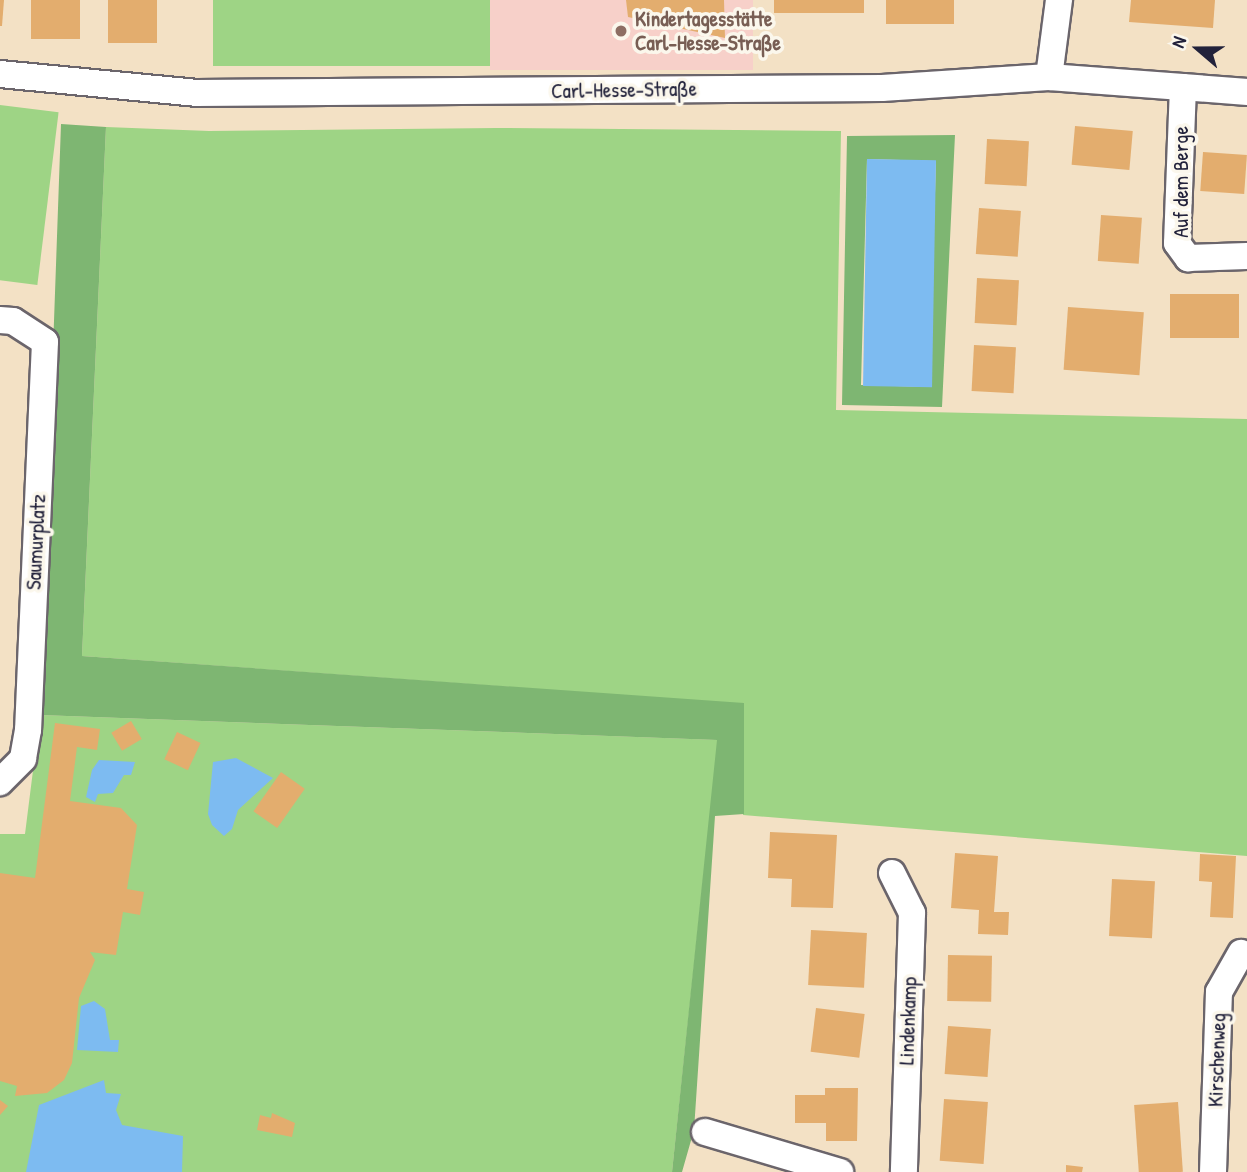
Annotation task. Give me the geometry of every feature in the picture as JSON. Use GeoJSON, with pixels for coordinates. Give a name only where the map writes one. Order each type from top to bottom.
{"type":"FeatureCollection","features":[{"type":"Feature","properties":{"kind":"street"},"geometry":{"type":"LineString","coordinates":[[1049,77],[1059,0]]}},
{"type":"Feature","properties":{"kind":"street","name":"Carl-Hesse-Straße"},"geometry":{"type":"LineString","coordinates":[[0,74],[196,93],[882,88],[1049,77],[1247,92]]}},
{"type":"Feature","properties":{"kind":"street","name":"Auf dem Berge"},"geometry":{"type":"LineString","coordinates":[[1182,87],[1177,243],[1188,258],[1247,256]]}},
{"type":"Feature","properties":{"kind":"street","name":"Saumurplatz"},"geometry":{"type":"LineString","coordinates":[[0,320],[13,321],[45,342],[28,730],[23,759],[0,782]]}},
{"type":"Feature","properties":{"kind":"street","name":"Lindenkamp"},"geometry":{"type":"LineString","coordinates":[[892,873],[912,913],[904,1172]]}},
{"type":"Feature","properties":{"kind":"street","name":"Kirschenweg"},"geometry":{"type":"LineString","coordinates":[[1213,1172],[1219,992],[1241,953]]}},
{"type":"Feature","properties":{"kind":"street"},"geometry":{"type":"LineString","coordinates":[[705,1132],[840,1172]]}},
{"type":"Feature","properties":{"kind":"shaded area","name":"Kindertagesstätte Carl-Hesse-Straße"},"geometry":{"type":"Polygon","coordinates":[[[490,0],[753,0],[753,70],[490,70],[490,0]]]}},
{"type":"Feature","properties":{"kind":"green space"},"geometry":{"type":"Polygon","coordinates":[[[213,0],[490,0],[490,66],[213,66],[213,0]]]}},
{"type":"Feature","properties":{"kind":"green space"},"geometry":{"type":"Polygon","coordinates":[[[0,105],[59,112],[37,285],[0,280],[0,105]]]}},
{"type":"Feature","properties":{"kind":"green space"},"geometry":{"type":"Polygon","coordinates":[[[61,124],[106,127],[82,656],[744,703],[744,814],[715,816],[694,1130],[682,1172],[672,1172],[717,740],[40,715],[61,124]]]}},
{"type":"Feature","properties":{"kind":"green space"},"geometry":{"type":"Polygon","coordinates":[[[106,127],[209,131],[496,128],[841,131],[836,410],[1247,419],[1247,856],[743,815],[744,704],[82,656],[106,127]]]}},
{"type":"Feature","properties":{"kind":"green space"},"geometry":{"type":"Polygon","coordinates":[[[955,135],[942,407],[842,405],[847,136],[955,135]],[[867,159],[861,385],[929,387],[936,161],[867,159]]]}},
{"type":"Feature","properties":{"kind":"green space"},"geometry":{"type":"Polygon","coordinates":[[[40,715],[718,740],[672,1172],[0,1172],[0,834],[25,834],[40,715]]]}},
{"type":"Feature","properties":{"kind":"water"},"geometry":{"type":"Polygon","coordinates":[[[867,159],[936,160],[932,387],[863,386],[867,159]]]}},
{"type":"Feature","properties":{"kind":"water"},"geometry":{"type":"Polygon","coordinates":[[[236,758],[273,778],[238,810],[232,829],[224,836],[212,825],[208,814],[213,762],[236,758]]]}},
{"type":"Feature","properties":{"kind":"water"},"geometry":{"type":"Polygon","coordinates":[[[99,760],[135,762],[131,775],[124,775],[113,793],[98,794],[95,802],[86,797],[92,770],[99,760]]]}},
{"type":"Feature","properties":{"kind":"water"},"geometry":{"type":"Polygon","coordinates":[[[94,1001],[105,1009],[110,1040],[119,1040],[118,1052],[77,1050],[81,1006],[94,1001]]]}},
{"type":"Feature","properties":{"kind":"water"},"geometry":{"type":"Polygon","coordinates":[[[104,1080],[106,1093],[121,1094],[116,1110],[122,1125],[183,1136],[182,1172],[26,1172],[39,1105],[104,1080]]]}},
{"type":"Feature","properties":{"kind":"building"},"geometry":{"type":"Polygon","coordinates":[[[0,0],[4,0],[2,26],[0,26],[0,0]]]}},
{"type":"Feature","properties":{"kind":"building"},"geometry":{"type":"Polygon","coordinates":[[[31,0],[80,0],[80,39],[31,39],[31,0]]]}},
{"type":"Feature","properties":{"kind":"building"},"geometry":{"type":"Polygon","coordinates":[[[108,0],[157,0],[157,43],[108,43],[108,0]]]}},
{"type":"Feature","properties":{"kind":"building"},"geometry":{"type":"Polygon","coordinates":[[[626,0],[724,0],[725,38],[628,17],[626,0]]]}},
{"type":"Feature","properties":{"kind":"building"},"geometry":{"type":"Polygon","coordinates":[[[774,0],[864,0],[864,13],[774,13],[774,0]]]}},
{"type":"Feature","properties":{"kind":"building"},"geometry":{"type":"Polygon","coordinates":[[[886,0],[954,0],[954,24],[886,24],[886,0]]]}},
{"type":"Feature","properties":{"kind":"building"},"geometry":{"type":"Polygon","coordinates":[[[1131,0],[1215,0],[1213,28],[1129,22],[1131,0]]]}},
{"type":"Feature","properties":{"kind":"building"},"geometry":{"type":"Polygon","coordinates":[[[1075,126],[1133,131],[1129,170],[1072,165],[1075,126]]]}},
{"type":"Feature","properties":{"kind":"building"},"geometry":{"type":"Polygon","coordinates":[[[987,139],[1029,141],[1027,186],[985,184],[987,139]]]}},
{"type":"Feature","properties":{"kind":"building"},"geometry":{"type":"Polygon","coordinates":[[[1203,152],[1247,155],[1244,194],[1200,191],[1203,152]]]}},
{"type":"Feature","properties":{"kind":"building"},"geometry":{"type":"Polygon","coordinates":[[[979,208],[1021,211],[1018,257],[976,254],[979,208]]]}},
{"type":"Feature","properties":{"kind":"building"},"geometry":{"type":"Polygon","coordinates":[[[1101,215],[1142,218],[1139,264],[1098,261],[1101,215]]]}},
{"type":"Feature","properties":{"kind":"building"},"geometry":{"type":"Polygon","coordinates":[[[977,278],[1019,280],[1017,325],[975,323],[977,278]]]}},
{"type":"Feature","properties":{"kind":"building"},"geometry":{"type":"Polygon","coordinates":[[[1170,294],[1239,294],[1239,338],[1170,338],[1170,294]]]}},
{"type":"Feature","properties":{"kind":"building"},"geometry":{"type":"Polygon","coordinates":[[[1068,307],[1144,312],[1139,375],[1064,370],[1068,307]]]}},
{"type":"Feature","properties":{"kind":"building"},"geometry":{"type":"Polygon","coordinates":[[[974,345],[1016,347],[1014,393],[972,391],[974,345]]]}},
{"type":"Feature","properties":{"kind":"building"},"geometry":{"type":"Polygon","coordinates":[[[131,721],[142,739],[122,751],[111,733],[131,721]]]}},
{"type":"Feature","properties":{"kind":"building"},"geometry":{"type":"Polygon","coordinates":[[[55,723],[100,729],[97,750],[77,747],[70,801],[121,808],[137,825],[127,889],[144,892],[140,915],[123,912],[116,955],[90,952],[95,960],[79,998],[72,1063],[64,1080],[47,1093],[15,1096],[17,1086],[0,1081],[0,873],[35,878],[55,723]]]}},
{"type":"Feature","properties":{"kind":"building"},"geometry":{"type":"Polygon","coordinates":[[[177,732],[201,743],[188,770],[164,759],[177,732]]]}},
{"type":"Feature","properties":{"kind":"building"},"geometry":{"type":"Polygon","coordinates":[[[281,772],[305,789],[277,828],[253,811],[281,772]]]}},
{"type":"Feature","properties":{"kind":"building"},"geometry":{"type":"Polygon","coordinates":[[[770,832],[837,835],[833,908],[791,907],[792,879],[768,878],[770,832]]]}},
{"type":"Feature","properties":{"kind":"building"},"geometry":{"type":"Polygon","coordinates":[[[955,853],[998,856],[994,912],[1009,912],[1008,935],[978,934],[979,910],[951,908],[955,853]]]}},
{"type":"Feature","properties":{"kind":"building"},"geometry":{"type":"Polygon","coordinates":[[[1200,854],[1236,856],[1233,918],[1210,917],[1212,882],[1199,881],[1200,854]]]}},
{"type":"Feature","properties":{"kind":"building"},"geometry":{"type":"Polygon","coordinates":[[[1112,879],[1155,881],[1152,938],[1109,936],[1112,879]]]}},
{"type":"Feature","properties":{"kind":"building"},"geometry":{"type":"Polygon","coordinates":[[[811,930],[867,933],[864,988],[808,985],[811,930]]]}},
{"type":"Feature","properties":{"kind":"building"},"geometry":{"type":"Polygon","coordinates":[[[948,955],[992,956],[991,1002],[947,1001],[948,955]]]}},
{"type":"Feature","properties":{"kind":"building"},"geometry":{"type":"Polygon","coordinates":[[[816,1008],[865,1014],[859,1058],[811,1052],[816,1008]]]}},
{"type":"Feature","properties":{"kind":"building"},"geometry":{"type":"Polygon","coordinates":[[[948,1026],[991,1029],[988,1077],[945,1074],[948,1026]]]}},
{"type":"Feature","properties":{"kind":"building"},"geometry":{"type":"Polygon","coordinates":[[[825,1088],[858,1088],[857,1141],[826,1141],[826,1123],[795,1123],[795,1095],[825,1095],[825,1088]]]}},
{"type":"Feature","properties":{"kind":"building"},"geometry":{"type":"Polygon","coordinates":[[[944,1099],[988,1102],[984,1164],[940,1161],[944,1099]]]}},
{"type":"Feature","properties":{"kind":"building"},"geometry":{"type":"Polygon","coordinates":[[[0,1100],[8,1106],[0,1115],[0,1100]]]}},
{"type":"Feature","properties":{"kind":"building"},"geometry":{"type":"Polygon","coordinates":[[[1178,1102],[1183,1172],[1139,1172],[1134,1105],[1178,1102]]]}},
{"type":"Feature","properties":{"kind":"building"},"geometry":{"type":"Polygon","coordinates":[[[272,1113],[295,1123],[292,1137],[257,1130],[260,1115],[271,1118],[272,1113]]]}},
{"type":"Feature","properties":{"kind":"building"},"geometry":{"type":"Polygon","coordinates":[[[1066,1165],[1083,1167],[1082,1172],[1066,1172],[1066,1165]]]}},
{"type":"Feature","properties":{"kind":"place","name":"Kindertagesstätte Carl-Hesse-Straße"},"geometry":{"type":"Point","coordinates":[621,31]}}]}
